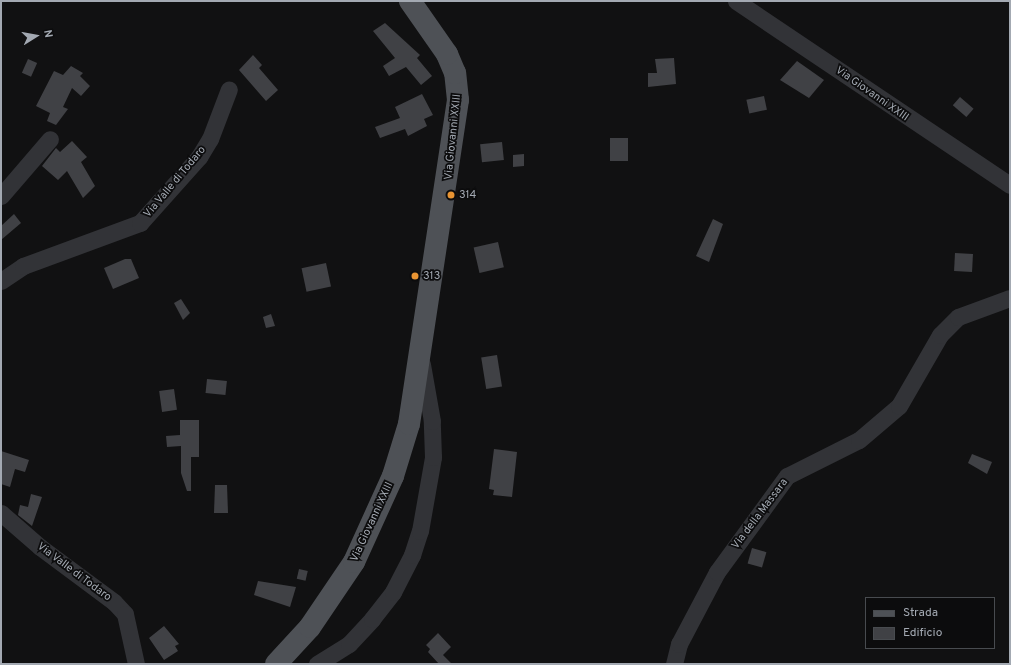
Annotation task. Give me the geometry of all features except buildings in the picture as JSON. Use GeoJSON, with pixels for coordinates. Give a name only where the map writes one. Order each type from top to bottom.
{"type":"FeatureCollection","features":[{"type":"Feature","properties":{"kind":"main road","name":"Via Giovanni XXIII"},"geometry":{"type":"LineString","coordinates":[[276,664],[337,591],[371,528],[393,476],[407,430],[420,356],[458,100],[455,73],[447,54],[410,1]]}},
{"type":"Feature","properties":{"kind":"street","name":"Via Giovanni XXIII"},"geometry":{"type":"LineString","coordinates":[[736,1],[1010,185]]}},
{"type":"Feature","properties":{"kind":"street","name":"Via Valle di Todaro"},"geometry":{"type":"LineString","coordinates":[[1,282],[23,266],[140,223],[199,157],[210,139],[229,89]]}},
{"type":"Feature","properties":{"kind":"street"},"geometry":{"type":"LineString","coordinates":[[1,196],[50,140]]}},
{"type":"Feature","properties":{"kind":"street","name":"Via della Massara"},"geometry":{"type":"LineString","coordinates":[[674,664],[679,644],[717,572],[787,476],[859,440],[899,406],[940,335],[958,317],[1010,298]]}},
{"type":"Feature","properties":{"kind":"street","name":"Via Giovanni XXIII"},"geometry":{"type":"LineString","coordinates":[[317,664],[349,644],[385,603],[405,571],[420,531],[431,480],[433,444],[420,356]]}},
{"type":"Feature","properties":{"kind":"street","name":"Via Valle di Todaro"},"geometry":{"type":"LineString","coordinates":[[1,513],[40,547],[114,602],[125,614],[136,664]]}},
{"type":"Feature","properties":{"kind":"place","name":"314"},"geometry":{"type":"Point","coordinates":[451,195]}},
{"type":"Feature","properties":{"kind":"place","name":"313"},"geometry":{"type":"Point","coordinates":[415,276]}}]}
